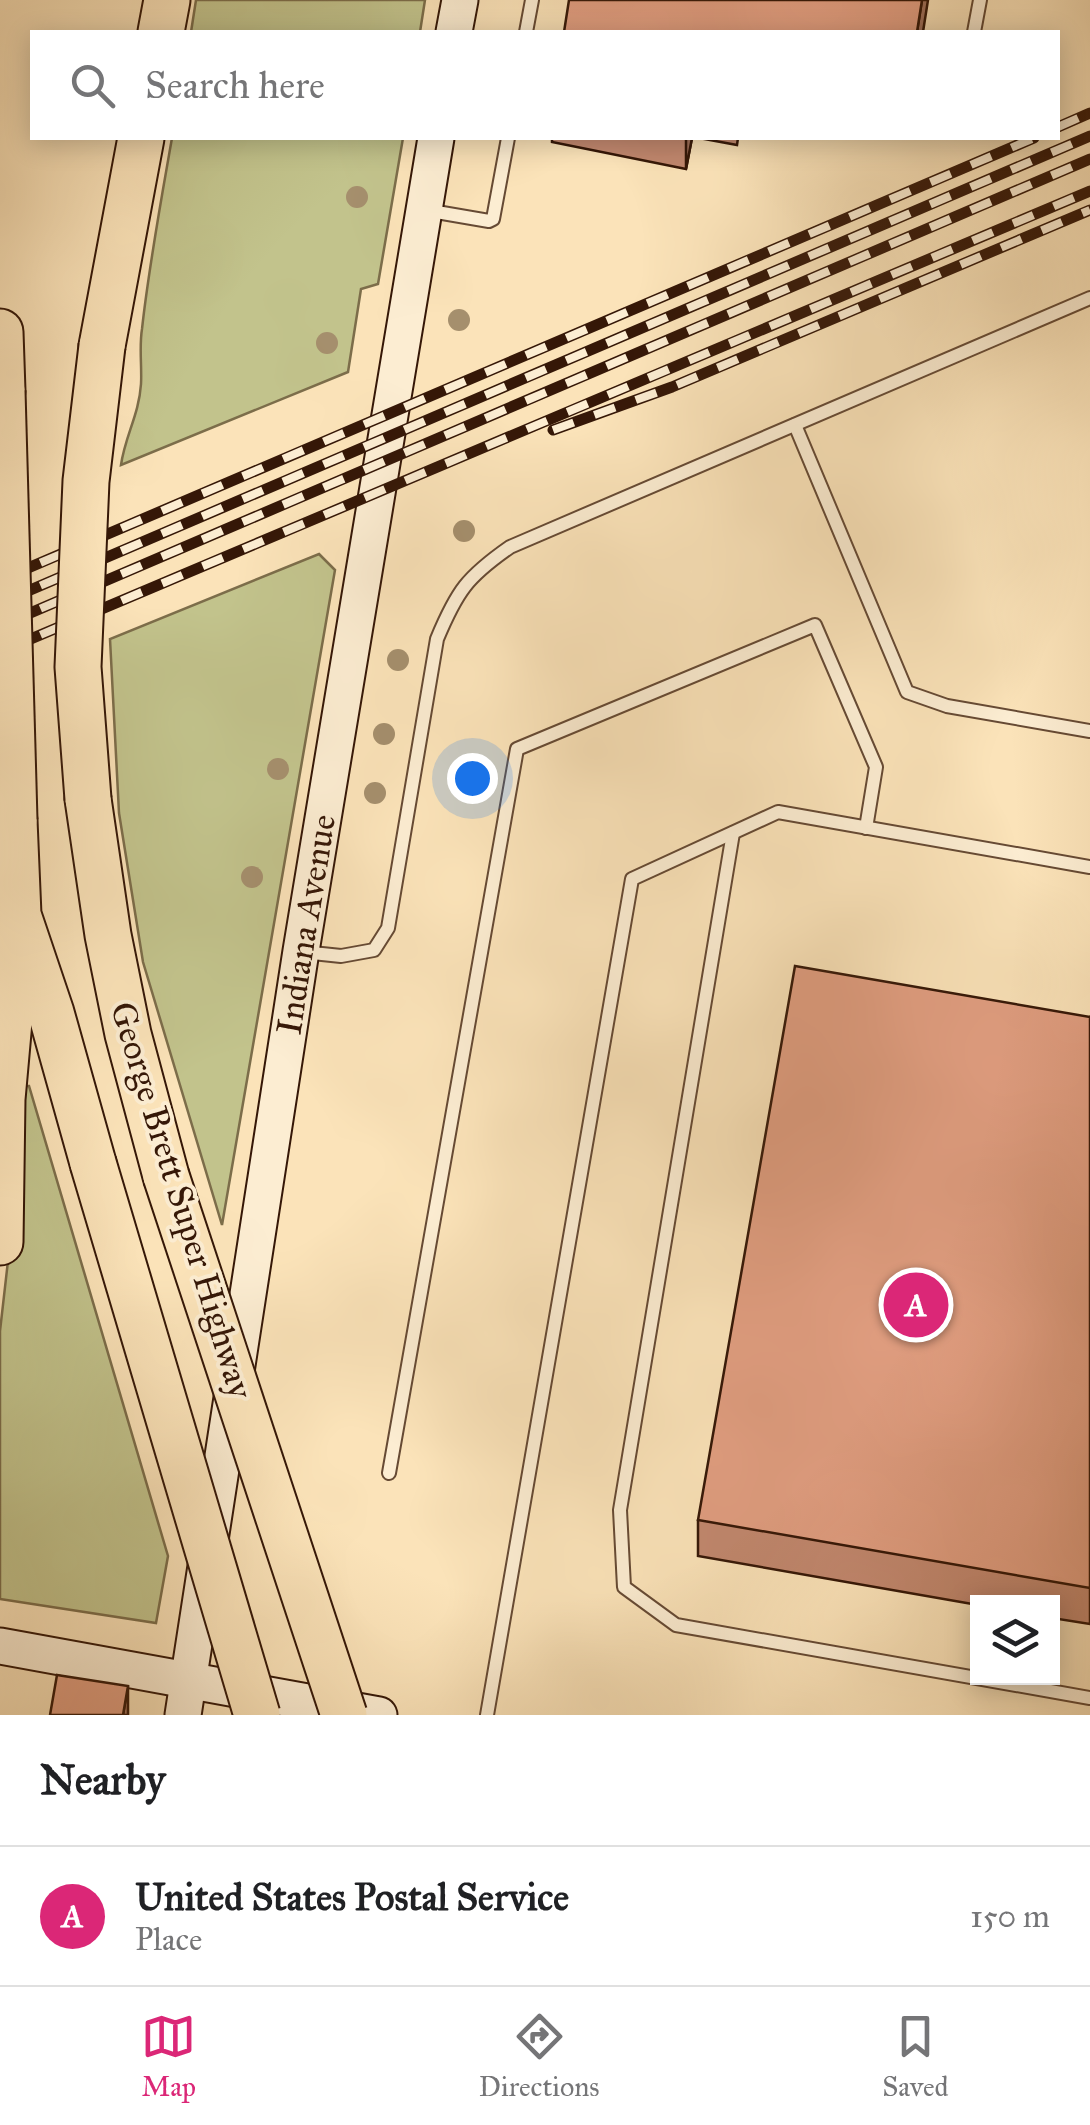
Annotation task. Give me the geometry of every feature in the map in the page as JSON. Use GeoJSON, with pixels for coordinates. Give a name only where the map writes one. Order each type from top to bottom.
{"type":"FeatureCollection","features":[{"type":"Feature","properties":{"kind":"highway"},"geometry":{"type":"LineString","coordinates":[[161,30],[167,0]]}},
{"type":"Feature","properties":{"kind":"highway","name":"George Brett Super Highway"},"geometry":{"type":"LineString","coordinates":[[141,140],[102,346],[86,481],[78,666],[88,799],[124,1017],[166,1176],[344,1715]]}},
{"type":"Feature","properties":{"kind":"highway","name":"George Brett Super Highway"},"geometry":{"type":"LineString","coordinates":[[0,332],[18,915],[257,1715]]}},
{"type":"Feature","properties":{"kind":"highway"},"geometry":{"type":"LineString","coordinates":[[0,1242],[2,1099],[18,915]]}},
{"type":"Feature","properties":{"kind":"street"},"geometry":{"type":"LineString","coordinates":[[454,30],[460,0]]}},
{"type":"Feature","properties":{"kind":"street","name":"Indiana Avenue"},"geometry":{"type":"LineString","coordinates":[[186,1698],[301,952],[436,140]]}},
{"type":"Feature","properties":{"kind":"street"},"geometry":{"type":"LineString","coordinates":[[0,1646],[186,1698],[379,1715]]}},
{"type":"Feature","properties":{"kind":"lane"},"geometry":{"type":"LineString","coordinates":[[526,30],[532,0]]}},
{"type":"Feature","properties":{"kind":"lane"},"geometry":{"type":"LineString","coordinates":[[974,30],[980,0]]}},
{"type":"Feature","properties":{"kind":"lane"},"geometry":{"type":"LineString","coordinates":[[423,210],[493,219],[508,140]]}},
{"type":"Feature","properties":{"kind":"lane"},"geometry":{"type":"LineString","coordinates":[[301,952],[342,956],[374,950],[388,928],[437,639],[453,601],[474,573],[510,547],[1090,298]]}},
{"type":"Feature","properties":{"kind":"lane"},"geometry":{"type":"LineString","coordinates":[[795,425],[908,692],[947,706],[1090,731]]}},
{"type":"Feature","properties":{"kind":"lane"},"geometry":{"type":"LineString","coordinates":[[389,1473],[517,749],[815,625],[876,767],[866,828]]}},
{"type":"Feature","properties":{"kind":"lane"},"geometry":{"type":"LineString","coordinates":[[486,1715],[632,879],[778,812],[1090,867]]}},
{"type":"Feature","properties":{"kind":"lane"},"geometry":{"type":"LineString","coordinates":[[733,832],[620,1510],[624,1587],[676,1625],[1090,1698]]}},
{"type":"Feature","properties":{"kind":"green space"},"geometry":{"type":"Polygon","coordinates":[[[196,0],[425,0],[420,30],[191,30],[196,0]]]}},
{"type":"Feature","properties":{"kind":"green space"},"geometry":{"type":"Polygon","coordinates":[[[172,140],[403,140],[378,284],[361,289],[348,372],[121,465],[140,395],[141,343],[172,140]]]}},
{"type":"Feature","properties":{"kind":"green space"},"geometry":{"type":"Polygon","coordinates":[[[319,554],[335,570],[222,1225],[143,962],[119,813],[110,639],[319,554]]]}},
{"type":"Feature","properties":{"kind":"green space"},"geometry":{"type":"Polygon","coordinates":[[[17,1086],[29,1086],[168,1556],[156,1623],[0,1599],[0,1331],[13,1217],[17,1086]]]}},
{"type":"Feature","properties":{"kind":"building"},"geometry":{"type":"Polygon","coordinates":[[[569,0],[922,0],[917,30],[564,30],[569,0]]]}},
{"type":"Feature","properties":{"kind":"building"},"geometry":{"type":"Polygon","coordinates":[[[795,966],[1090,1017],[1090,1588],[698,1520],[795,966]]]}},
{"type":"Feature","properties":{"kind":"building"},"geometry":{"type":"Polygon","coordinates":[[[57,1675],[128,1686],[123,1715],[50,1715],[57,1675]]]}},
{"type":"Feature","properties":{"kind":"railway"},"geometry":{"type":"LineString","coordinates":[[1060,126],[1090,113]]}},
{"type":"Feature","properties":{"kind":"railway"},"geometry":{"type":"LineString","coordinates":[[0,603],[1090,136]]}},
{"type":"Feature","properties":{"kind":"railway"},"geometry":{"type":"LineString","coordinates":[[0,580],[1029,140]]}},
{"type":"Feature","properties":{"kind":"railway"},"geometry":{"type":"LineString","coordinates":[[0,626],[1090,159]]}},
{"type":"Feature","properties":{"kind":"railway"},"geometry":{"type":"LineString","coordinates":[[0,652],[1090,191]]}},
{"type":"Feature","properties":{"kind":"railway"},"geometry":{"type":"LineString","coordinates":[[553,430],[672,387],[1090,210]]}},
{"type":"Feature","properties":{"kind":"place","name":"United States Postal Service"},"geometry":{"type":"Point","coordinates":[916,1305]}}]}
